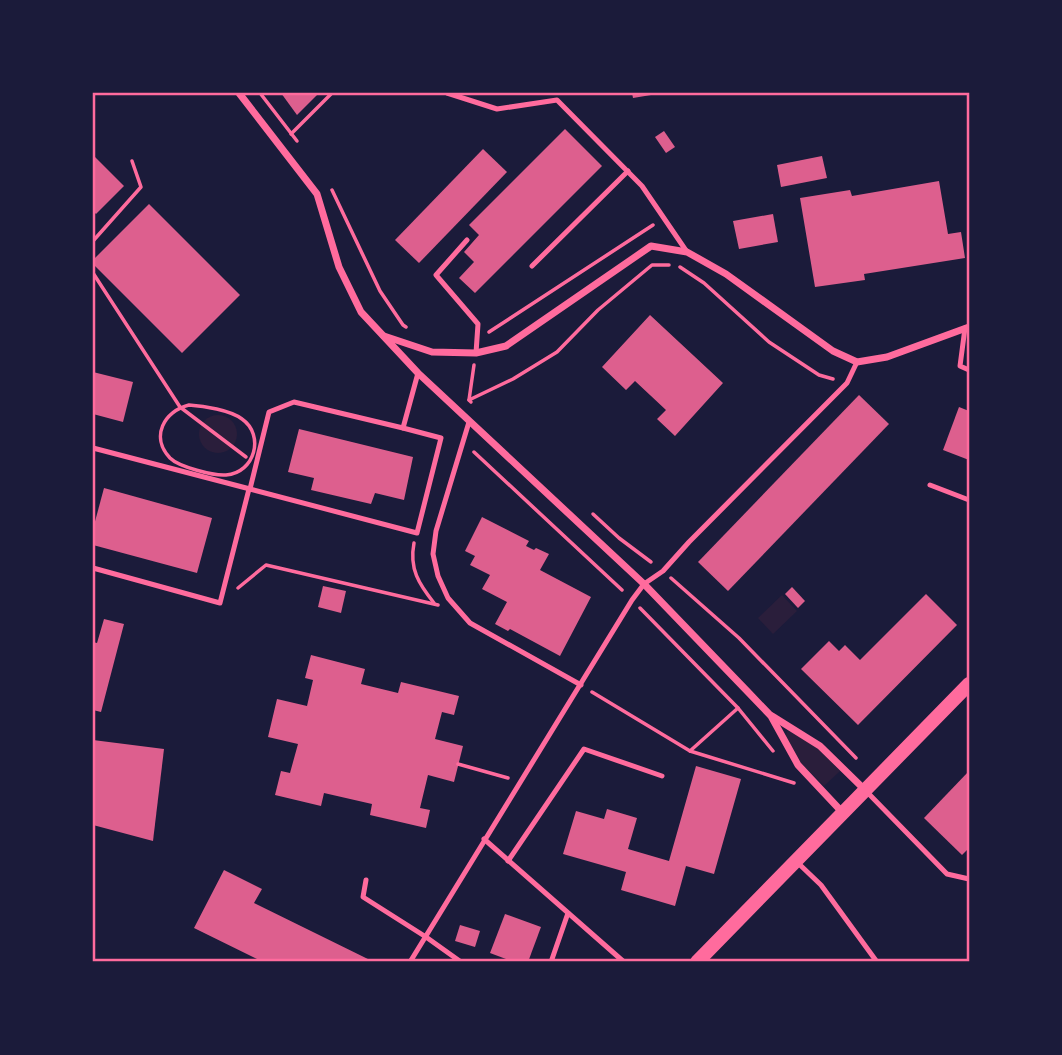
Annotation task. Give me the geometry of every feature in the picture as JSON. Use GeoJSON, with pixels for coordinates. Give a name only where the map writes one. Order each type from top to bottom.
{"type":"FeatureCollection","features":[{"type":"Feature","properties":{"kind":"main road"},"geometry":{"type":"LineString","coordinates":[[696,962],[969,684]]}},
{"type":"Feature","properties":{"kind":"street"},"geometry":{"type":"LineString","coordinates":[[239,93],[317,194],[339,267],[361,312],[418,373],[644,584],[771,716],[820,746],[865,790]]}},
{"type":"Feature","properties":{"kind":"street"},"geometry":{"type":"LineString","coordinates":[[383,336],[432,352],[476,353],[506,345],[652,246],[688,252],[726,274],[833,351],[857,362],[887,357],[967,328]]}},
{"type":"Feature","properties":{"kind":"street"},"geometry":{"type":"LineString","coordinates":[[771,716],[798,765],[843,813]]}},
{"type":"Feature","properties":{"kind":"lane"},"geometry":{"type":"LineString","coordinates":[[447,93],[497,109],[557,100],[642,186],[688,252]]}},
{"type":"Feature","properties":{"kind":"lane"},"geometry":{"type":"LineString","coordinates":[[532,266],[628,171]]}},
{"type":"Feature","properties":{"kind":"lane"},"geometry":{"type":"LineString","coordinates":[[467,240],[436,275],[478,324],[476,353]]}},
{"type":"Feature","properties":{"kind":"lane"},"geometry":{"type":"LineString","coordinates":[[967,328],[960,366],[969,370]]}},
{"type":"Feature","properties":{"kind":"lane"},"geometry":{"type":"LineString","coordinates":[[410,962],[632,600],[644,584],[663,571],[847,383],[857,362]]}},
{"type":"Feature","properties":{"kind":"lane"},"geometry":{"type":"LineString","coordinates":[[403,428],[418,373]]}},
{"type":"Feature","properties":{"kind":"lane"},"geometry":{"type":"LineString","coordinates":[[93,448],[249,489],[417,533],[441,438],[294,402],[269,412],[249,489],[220,603],[93,568]]}},
{"type":"Feature","properties":{"kind":"lane"},"geometry":{"type":"LineString","coordinates":[[469,422],[436,531],[433,554],[438,576],[448,598],[470,623],[581,685]]}},
{"type":"Feature","properties":{"kind":"lane"},"geometry":{"type":"LineString","coordinates":[[930,485],[969,500]]}},
{"type":"Feature","properties":{"kind":"lane"},"geometry":{"type":"LineString","coordinates":[[508,861],[584,749],[662,776]]}},
{"type":"Feature","properties":{"kind":"lane"},"geometry":{"type":"LineString","coordinates":[[865,790],[947,874],[969,879]]}},
{"type":"Feature","properties":{"kind":"lane"},"geometry":{"type":"LineString","coordinates":[[484,839],[624,962]]}},
{"type":"Feature","properties":{"kind":"lane"},"geometry":{"type":"LineString","coordinates":[[796,861],[821,885],[877,962]]}},
{"type":"Feature","properties":{"kind":"lane"},"geometry":{"type":"LineString","coordinates":[[366,880],[363,897],[461,962]]}},
{"type":"Feature","properties":{"kind":"lane"},"geometry":{"type":"LineString","coordinates":[[551,962],[568,913]]}},
{"type":"Feature","properties":{"kind":"path"},"geometry":{"type":"LineString","coordinates":[[291,134],[332,93]]}},
{"type":"Feature","properties":{"kind":"path"},"geometry":{"type":"LineString","coordinates":[[93,241],[141,187],[132,161]]}},
{"type":"Feature","properties":{"kind":"path"},"geometry":{"type":"LineString","coordinates":[[469,400],[513,379],[557,352],[598,310],[652,265],[678,265],[704,283],[769,342],[819,375],[847,383]]}},
{"type":"Feature","properties":{"kind":"path"},"geometry":{"type":"LineString","coordinates":[[93,273],[180,407],[232,447]]}},
{"type":"Feature","properties":{"kind":"path"},"geometry":{"type":"LineString","coordinates":[[469,400],[476,353]]}},
{"type":"Feature","properties":{"kind":"path"},"geometry":{"type":"LineString","coordinates":[[469,400],[479,409]]}},
{"type":"Feature","properties":{"kind":"path"},"geometry":{"type":"LineString","coordinates":[[199,405],[232,414],[248,424],[255,442],[254,452],[244,468],[236,473],[217,474],[184,466],[168,456],[163,448],[161,428],[165,419],[180,407],[199,405]]}},
{"type":"Feature","properties":{"kind":"path"},"geometry":{"type":"LineString","coordinates":[[463,442],[632,600],[738,708],[773,751]]}},
{"type":"Feature","properties":{"kind":"path"},"geometry":{"type":"LineString","coordinates":[[590,511],[739,638],[856,758]]}},
{"type":"Feature","properties":{"kind":"path"},"geometry":{"type":"LineString","coordinates":[[220,603],[266,565],[436,604],[418,581],[413,552]]}},
{"type":"Feature","properties":{"kind":"path"},"geometry":{"type":"LineString","coordinates":[[581,685],[690,751],[799,784],[790,773]]}},
{"type":"Feature","properties":{"kind":"path"},"geometry":{"type":"LineString","coordinates":[[690,751],[738,708]]}},
{"type":"Feature","properties":{"kind":"path"},"geometry":{"type":"LineString","coordinates":[[458,764],[491,773]]}},
{"type":"Feature","properties":{"kind":"shaded area"},"geometry":{"type":"Polygon","coordinates":[[[218,415],[231,421],[237,434],[231,447],[218,453],[205,447],[199,434],[205,421],[218,415]]]}},
{"type":"Feature","properties":{"kind":"shaded area"},"geometry":{"type":"Polygon","coordinates":[[[782,595],[797,611],[773,634],[758,618],[782,595]]]}},
{"type":"Feature","properties":{"kind":"shaded area"},"geometry":{"type":"Polygon","coordinates":[[[787,731],[818,748],[840,771],[824,786],[801,763],[786,736],[787,731]]]}},
{"type":"Feature","properties":{"kind":"building"},"geometry":{"type":"Polygon","coordinates":[[[281,93],[319,93],[297,115],[281,93]]]}},
{"type":"Feature","properties":{"kind":"building"},"geometry":{"type":"Polygon","coordinates":[[[632,93],[657,93],[657,94],[633,98],[632,93]]]}},
{"type":"Feature","properties":{"kind":"building"},"geometry":{"type":"Polygon","coordinates":[[[565,129],[602,166],[475,293],[459,278],[474,262],[464,252],[479,235],[469,225],[565,129]]]}},
{"type":"Feature","properties":{"kind":"building"},"geometry":{"type":"Polygon","coordinates":[[[664,131],[675,147],[666,153],[655,137],[664,131]]]}},
{"type":"Feature","properties":{"kind":"building"},"geometry":{"type":"Polygon","coordinates":[[[483,149],[507,172],[419,263],[395,240],[483,149]]]}},
{"type":"Feature","properties":{"kind":"building"},"geometry":{"type":"Polygon","coordinates":[[[93,155],[124,186],[96,214],[93,211],[93,155]]]}},
{"type":"Feature","properties":{"kind":"building"},"geometry":{"type":"Polygon","coordinates":[[[822,156],[827,178],[781,187],[777,165],[822,156]]]}},
{"type":"Feature","properties":{"kind":"building"},"geometry":{"type":"Polygon","coordinates":[[[939,181],[948,234],[961,232],[965,258],[864,274],[865,280],[815,287],[800,198],[850,190],[852,196],[939,181]]]}},
{"type":"Feature","properties":{"kind":"building"},"geometry":{"type":"Polygon","coordinates":[[[149,204],[240,295],[182,353],[93,264],[93,260],[149,204]]]}},
{"type":"Feature","properties":{"kind":"building"},"geometry":{"type":"Polygon","coordinates":[[[773,214],[778,242],[739,249],[733,221],[773,214]]]}},
{"type":"Feature","properties":{"kind":"building"},"geometry":{"type":"Polygon","coordinates":[[[650,315],[723,383],[675,436],[657,419],[666,410],[635,381],[626,390],[602,367],[650,315]]]}},
{"type":"Feature","properties":{"kind":"building"},"geometry":{"type":"Polygon","coordinates":[[[93,372],[133,382],[123,422],[93,414],[93,372]]]}},
{"type":"Feature","properties":{"kind":"building"},"geometry":{"type":"Polygon","coordinates":[[[859,395],[889,424],[728,591],[698,562],[859,395]]]}},
{"type":"Feature","properties":{"kind":"building"},"geometry":{"type":"Polygon","coordinates":[[[959,407],[969,411],[969,460],[943,450],[959,407]]]}},
{"type":"Feature","properties":{"kind":"building"},"geometry":{"type":"Polygon","coordinates":[[[299,429],[413,457],[404,500],[375,493],[371,504],[311,490],[314,478],[288,472],[299,429]]]}},
{"type":"Feature","properties":{"kind":"building"},"geometry":{"type":"Polygon","coordinates":[[[104,488],[212,518],[197,573],[93,545],[93,529],[104,488]]]}},
{"type":"Feature","properties":{"kind":"building"},"geometry":{"type":"Polygon","coordinates":[[[482,517],[529,541],[526,546],[549,554],[540,570],[591,597],[560,656],[510,629],[508,631],[495,624],[507,602],[482,589],[490,575],[470,565],[475,556],[465,551],[482,517]]]}},
{"type":"Feature","properties":{"kind":"building"},"geometry":{"type":"Polygon","coordinates":[[[323,586],[346,591],[341,613],[318,607],[323,586]]]}},
{"type":"Feature","properties":{"kind":"building"},"geometry":{"type":"Polygon","coordinates":[[[792,587],[805,601],[798,608],[785,594],[792,587]]]}},
{"type":"Feature","properties":{"kind":"building"},"geometry":{"type":"Polygon","coordinates":[[[926,594],[957,625],[858,725],[801,669],[829,641],[839,651],[845,645],[860,660],[926,594]]]}},
{"type":"Feature","properties":{"kind":"building"},"geometry":{"type":"Polygon","coordinates":[[[104,619],[124,624],[101,712],[93,710],[93,642],[97,643],[104,619]]]}},
{"type":"Feature","properties":{"kind":"building"},"geometry":{"type":"Polygon","coordinates":[[[311,655],[365,669],[361,684],[398,693],[401,682],[459,696],[454,715],[442,712],[435,739],[463,746],[454,782],[428,775],[420,808],[430,810],[426,828],[370,815],[372,804],[324,793],[321,806],[275,795],[281,771],[290,773],[298,744],[268,737],[277,699],[307,706],[313,680],[305,678],[311,655]]]}},
{"type":"Feature","properties":{"kind":"building"},"geometry":{"type":"Polygon","coordinates":[[[93,740],[164,749],[153,841],[93,825],[93,740]]]}},
{"type":"Feature","properties":{"kind":"building"},"geometry":{"type":"Polygon","coordinates":[[[696,766],[741,779],[714,874],[686,866],[675,906],[621,890],[626,872],[563,854],[576,811],[604,819],[607,809],[637,818],[628,849],[669,861],[696,766]]]}},
{"type":"Feature","properties":{"kind":"building"},"geometry":{"type":"Polygon","coordinates":[[[969,771],[969,848],[962,855],[924,818],[969,771]]]}},
{"type":"Feature","properties":{"kind":"building"},"geometry":{"type":"Polygon","coordinates":[[[224,870],[262,889],[254,903],[374,962],[263,962],[194,928],[224,870]]]}},
{"type":"Feature","properties":{"kind":"building"},"geometry":{"type":"Polygon","coordinates":[[[505,914],[541,927],[528,962],[514,962],[490,953],[505,914]]]}},
{"type":"Feature","properties":{"kind":"building"},"geometry":{"type":"Polygon","coordinates":[[[460,925],[480,931],[475,947],[455,941],[460,925]]]}}]}
